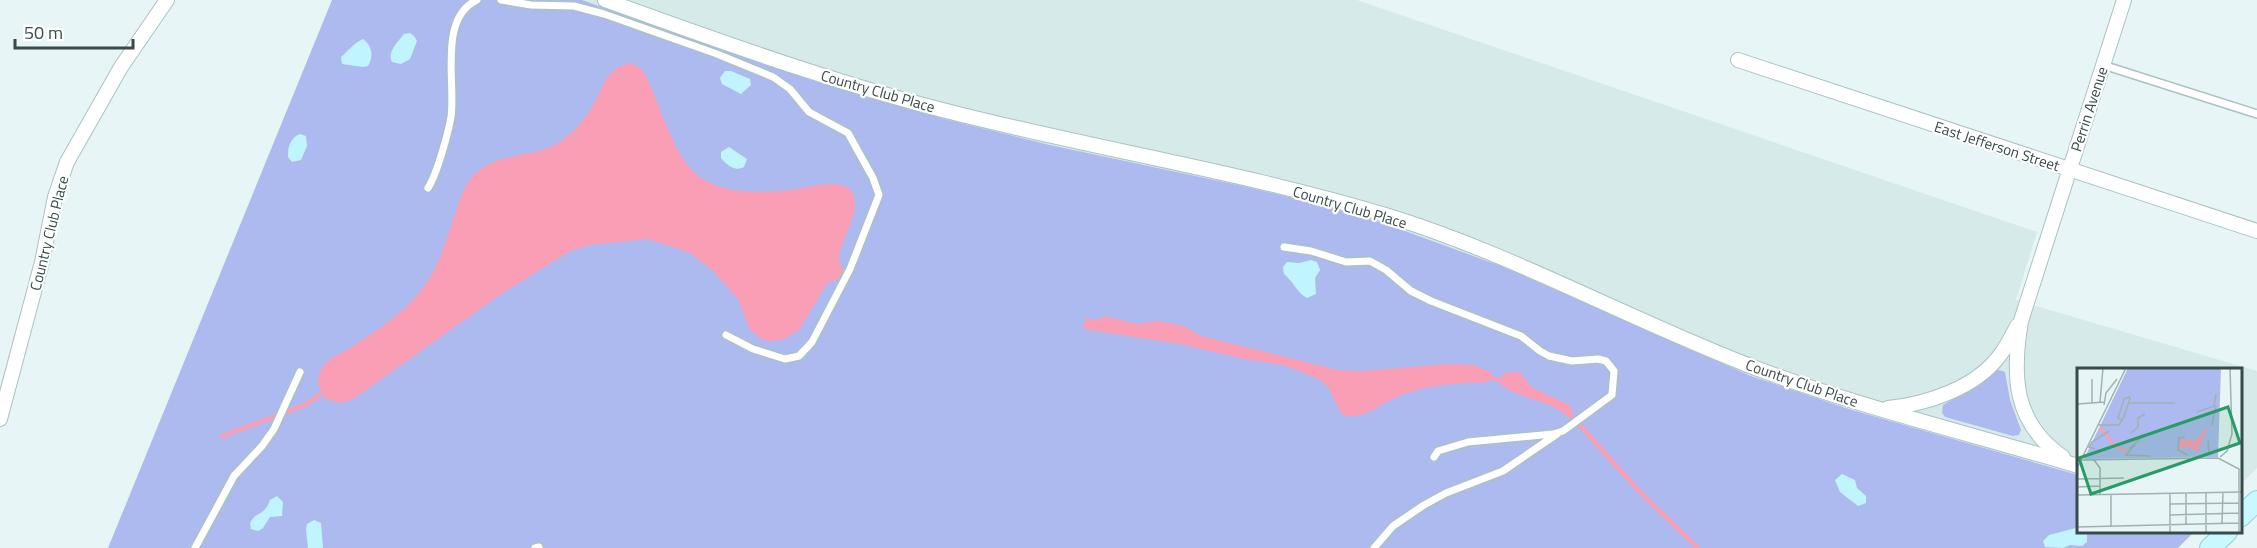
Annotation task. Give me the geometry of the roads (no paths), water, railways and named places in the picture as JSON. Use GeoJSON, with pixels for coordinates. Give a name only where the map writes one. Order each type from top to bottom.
{"type":"FeatureCollection","features":[{"type":"Feature","properties":{"kind":"main road"},"geometry":{"type":"LineString","coordinates":[[2245,516],[2257,501]]}},
{"type":"Feature","properties":{"kind":"main road"},"geometry":{"type":"LineString","coordinates":[[2210,548],[2225,533]]}},
{"type":"Feature","properties":{"kind":"street","name":"Country Club Place"},"geometry":{"type":"LineString","coordinates":[[0,419],[42,262],[55,197],[67,162],[121,67],[167,0]]}},
{"type":"Feature","properties":{"kind":"street","name":"Country Club Place"},"geometry":{"type":"LineString","coordinates":[[605,0],[730,45],[880,93],[978,119],[1257,181],[1393,218],[1523,265],[1758,369],[1880,409],[2075,465]]}},
{"type":"Feature","properties":{"kind":"street","name":"Perrin Avenue"},"geometry":{"type":"LineString","coordinates":[[2075,465],[2049,447],[2028,420],[2017,388],[2016,351],[2021,321],[2124,0]]}},
{"type":"Feature","properties":{"kind":"street","name":"East Jefferson Street"},"geometry":{"type":"LineString","coordinates":[[1738,60],[2257,231]]}},
{"type":"Feature","properties":{"kind":"street","name":"Perrin Avenue"},"geometry":{"type":"LineString","coordinates":[[1880,409],[1931,400],[1967,383],[1987,369],[2000,355],[2021,321]]}},
{"type":"Feature","properties":{"kind":"lane"},"geometry":{"type":"LineString","coordinates":[[428,188],[435,177],[451,116],[451,54],[454,32],[460,14],[468,4],[477,0]]}},
{"type":"Feature","properties":{"kind":"lane"},"geometry":{"type":"LineString","coordinates":[[501,0],[531,5],[574,6],[604,14],[709,51],[773,77],[790,89],[809,112],[848,133],[873,178],[879,195],[850,269],[812,342],[799,356],[785,359],[753,349],[726,335]]}},
{"type":"Feature","properties":{"kind":"lane"},"geometry":{"type":"LineString","coordinates":[[2103,65],[2257,114]]}},
{"type":"Feature","properties":{"kind":"lane"},"geometry":{"type":"LineString","coordinates":[[1284,247],[1311,251],[1346,262],[1370,261],[1386,270],[1411,291],[1431,302],[1512,332],[1549,356],[1572,361],[1598,359],[1606,361],[1614,371],[1612,395],[1503,471],[1446,493],[1424,505],[1393,526],[1374,548]]}},
{"type":"Feature","properties":{"kind":"lane"},"geometry":{"type":"LineString","coordinates":[[195,548],[234,476],[262,446],[279,418],[300,372]]}},
{"type":"Feature","properties":{"kind":"lane"},"geometry":{"type":"LineString","coordinates":[[1434,457],[1438,451],[1468,442],[1553,434],[1561,431]]}},
{"type":"Feature","properties":{"kind":"waterway"},"geometry":{"type":"LineString","coordinates":[[1487,376],[1507,383]]}},
{"type":"Feature","properties":{"kind":"waterway"},"geometry":{"type":"LineString","coordinates":[[222,436],[305,405],[319,395]]}},
{"type":"Feature","properties":{"kind":"waterway"},"geometry":{"type":"LineString","coordinates":[[1566,410],[1640,492],[1698,548]]}}]}
